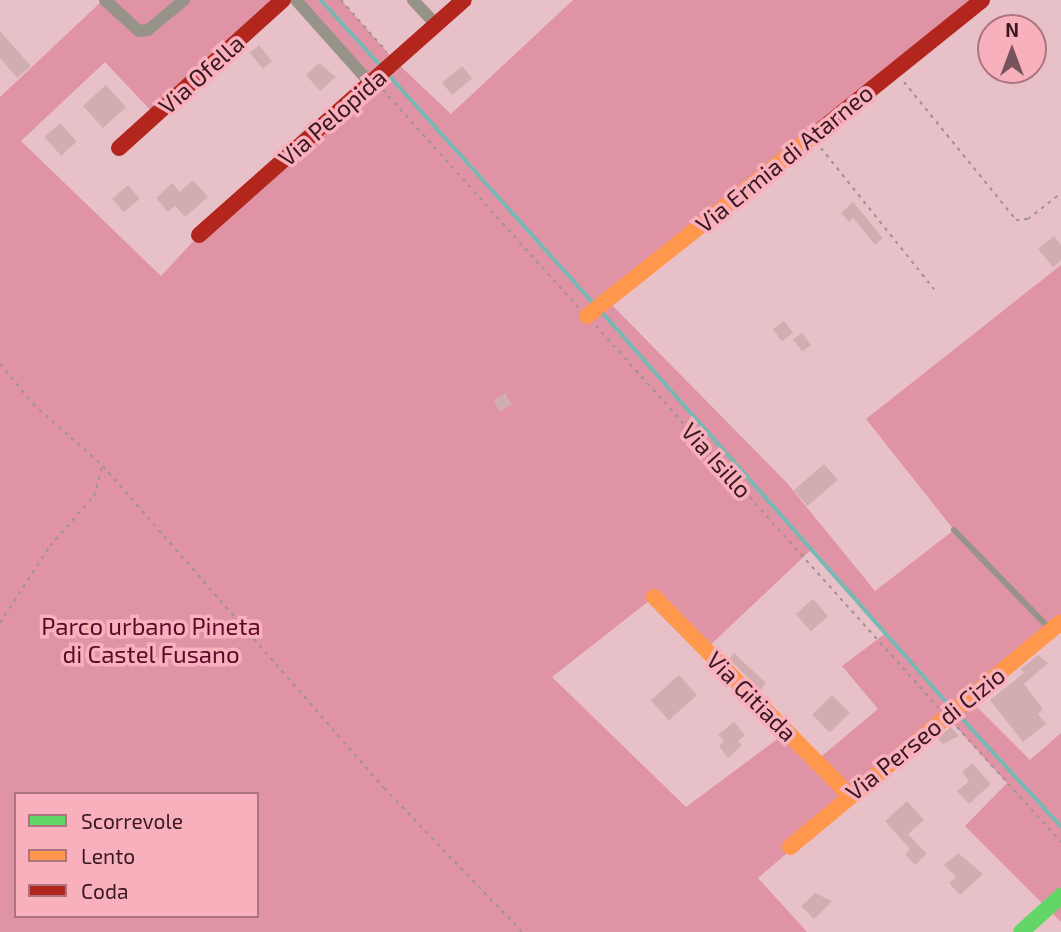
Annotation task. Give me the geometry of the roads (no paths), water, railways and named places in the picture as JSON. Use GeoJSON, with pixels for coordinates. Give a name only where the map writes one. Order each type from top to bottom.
{"type":"FeatureCollection","features":[{"type":"Feature","properties":{"kind":"street"},"geometry":{"type":"LineString","coordinates":[[105,0],[139,32],[148,30],[184,0]]}},
{"type":"Feature","properties":{"kind":"street","name":"Via Ofella"},"geometry":{"type":"LineString","coordinates":[[119,148],[283,0]]}},
{"type":"Feature","properties":{"kind":"street"},"geometry":{"type":"LineString","coordinates":[[296,0],[370,83]]}},
{"type":"Feature","properties":{"kind":"street"},"geometry":{"type":"LineString","coordinates":[[414,0],[436,25]]}},
{"type":"Feature","properties":{"kind":"street","name":"Via Pelopida"},"geometry":{"type":"LineString","coordinates":[[199,235],[464,0]]}},
{"type":"Feature","properties":{"kind":"street","name":"Via Ermia di Atarneo"},"geometry":{"type":"LineString","coordinates":[[587,316],[982,0]]}},
{"type":"Feature","properties":{"kind":"street","name":"Via Gitiada"},"geometry":{"type":"LineString","coordinates":[[654,597],[849,794]]}},
{"type":"Feature","properties":{"kind":"street","name":"Via Perseo di Cizio"},"geometry":{"type":"LineString","coordinates":[[790,847],[849,794],[1056,626]]}},
{"type":"Feature","properties":{"kind":"street"},"geometry":{"type":"LineString","coordinates":[[1021,932],[1061,896]]}},
{"type":"Feature","properties":{"kind":"lane"},"geometry":{"type":"LineString","coordinates":[[954,530],[1056,626]]}},
{"type":"Feature","properties":{"kind":"waterway"},"geometry":{"type":"LineString","coordinates":[[321,0],[383,68]]}},
{"type":"Feature","properties":{"kind":"waterway"},"geometry":{"type":"LineString","coordinates":[[388,74],[595,305]]}},
{"type":"Feature","properties":{"kind":"waterway"},"geometry":{"type":"LineString","coordinates":[[601,311],[950,706]]}},
{"type":"Feature","properties":{"kind":"waterway"},"geometry":{"type":"LineString","coordinates":[[958,714],[1061,826]]}},
{"type":"Feature","properties":{"kind":"park label","name":"Parco urbano Pineta di Castel Fusano"},"geometry":{"type":"Point","coordinates":[151,640]}}]}
